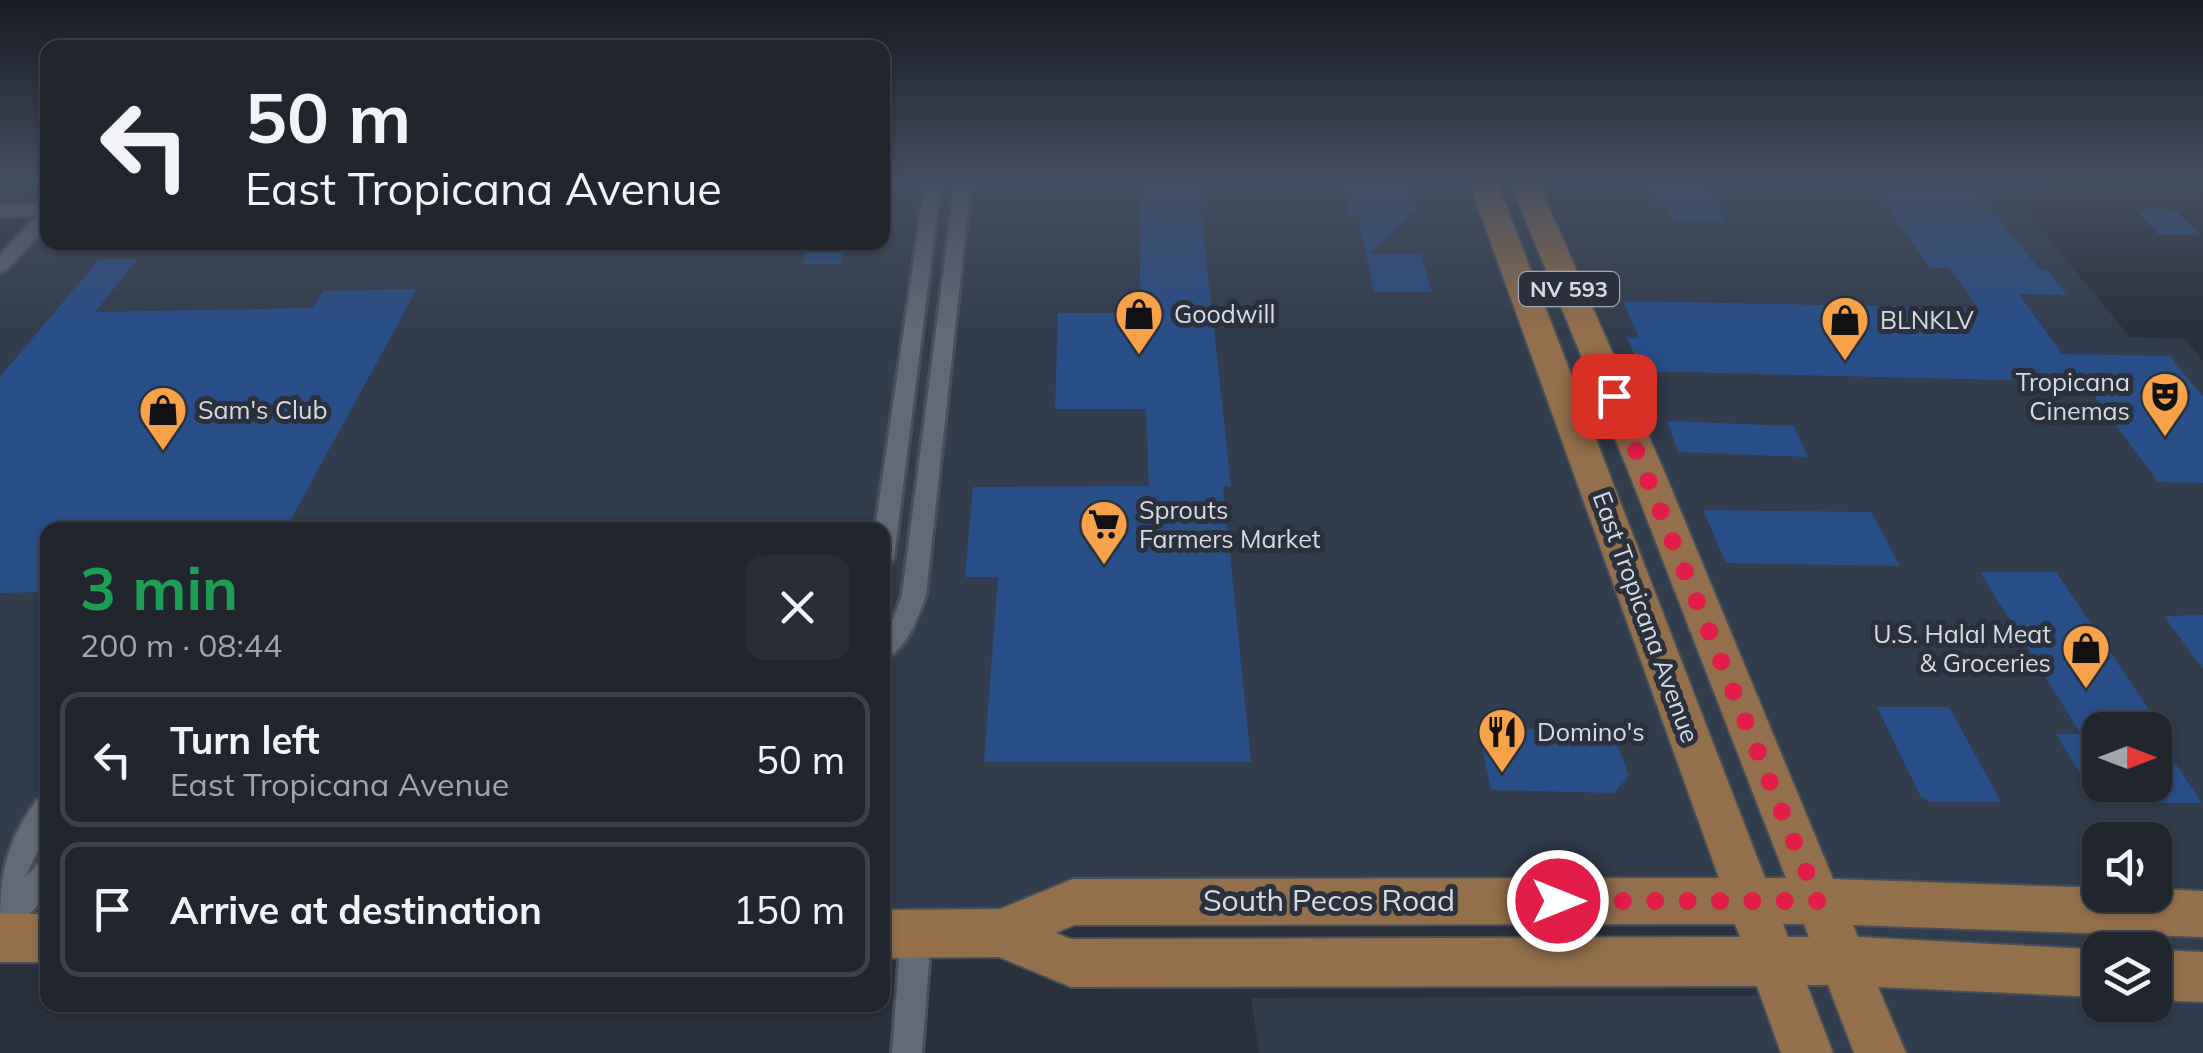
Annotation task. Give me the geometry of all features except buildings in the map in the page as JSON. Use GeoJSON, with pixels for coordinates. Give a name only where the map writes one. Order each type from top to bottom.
{"type":"FeatureCollection","features":[{"type":"Feature","properties":{"kind":"main road","name":"East Tropicana Avenue"},"geometry":{"type":"LineString","coordinates":[[1501,231],[1807,1053]]}},
{"type":"Feature","properties":{"kind":"main road"},"geometry":{"type":"LineString","coordinates":[[1522,231],[1540,267],[1551,279],[1568,286]]}},
{"type":"Feature","properties":{"kind":"main road","name":"East Tropicana Avenue"},"geometry":{"type":"LineString","coordinates":[[1545,231],[1649,478],[1880,1053]]}},
{"type":"Feature","properties":{"kind":"main road","name":"South Pecos Road"},"geometry":{"type":"LineString","coordinates":[[899,934],[1000,933],[1073,902],[1818,901],[2203,914]]}},
{"type":"Feature","properties":{"kind":"main road","name":"South Pecos Road"},"geometry":{"type":"LineString","coordinates":[[1000,933],[1070,963],[1842,961],[2082,971]]}},
{"type":"Feature","properties":{"kind":"main road"},"geometry":{"type":"LineString","coordinates":[[0,938],[40,938]]}},
{"type":"Feature","properties":{"kind":"main road"},"geometry":{"type":"LineString","coordinates":[[2172,976],[2203,977]]}},
{"type":"Feature","properties":{"kind":"street"},"geometry":{"type":"LineString","coordinates":[[0,266],[31,231]]}},
{"type":"Feature","properties":{"kind":"street"},"geometry":{"type":"LineString","coordinates":[[887,522],[926,231]]}},
{"type":"Feature","properties":{"kind":"street"},"geometry":{"type":"LineString","coordinates":[[890,640],[904,622],[914,595],[957,231]]}},
{"type":"Feature","properties":{"kind":"street"},"geometry":{"type":"LineString","coordinates":[[0,906],[26,840],[40,818]]}},
{"type":"Feature","properties":{"kind":"street"},"geometry":{"type":"LineString","coordinates":[[0,924],[40,882]]}},
{"type":"Feature","properties":{"kind":"street"},"geometry":{"type":"LineString","coordinates":[[899,934],[906,1053]]}},
{"type":"Feature","properties":{"kind":"shaded area"},"geometry":{"type":"Polygon","coordinates":[[[34,231],[40,231],[40,250],[890,250],[890,231],[2043,231],[2130,337],[2185,339],[2203,361],[2203,1053],[1259,1053],[1251,998],[1813,995],[1776,898],[1404,901],[890,934],[890,522],[40,522],[40,946],[0,947],[0,272],[34,231]]]}},
{"type":"Feature","properties":{"kind":"place","name":"Goodwill"},"geometry":{"type":"Point","coordinates":[1139,356]}},
{"type":"Feature","properties":{"kind":"place","name":"BLNKLV"},"geometry":{"type":"Point","coordinates":[1845,362]}},
{"type":"Feature","properties":{"kind":"place","name":"Tropicana Cinemas"},"geometry":{"type":"Point","coordinates":[2165,438]}},
{"type":"Feature","properties":{"kind":"place","name":"Sam's Club"},"geometry":{"type":"Point","coordinates":[163,452]}},
{"type":"Feature","properties":{"kind":"place","name":"Sprouts Farmers Market"},"geometry":{"type":"Point","coordinates":[1104,566]}},
{"type":"Feature","properties":{"kind":"place","name":"U.S. Halal Meat & Groceries"},"geometry":{"type":"Point","coordinates":[2086,690]}},
{"type":"Feature","properties":{"kind":"place","name":"Domino's"},"geometry":{"type":"Point","coordinates":[1502,774]}},
{"type":"Feature","properties":{"kind":"route"},"geometry":{"type":"LineString","coordinates":[[1558,901],[1818,901],[1614,396]]}}]}
